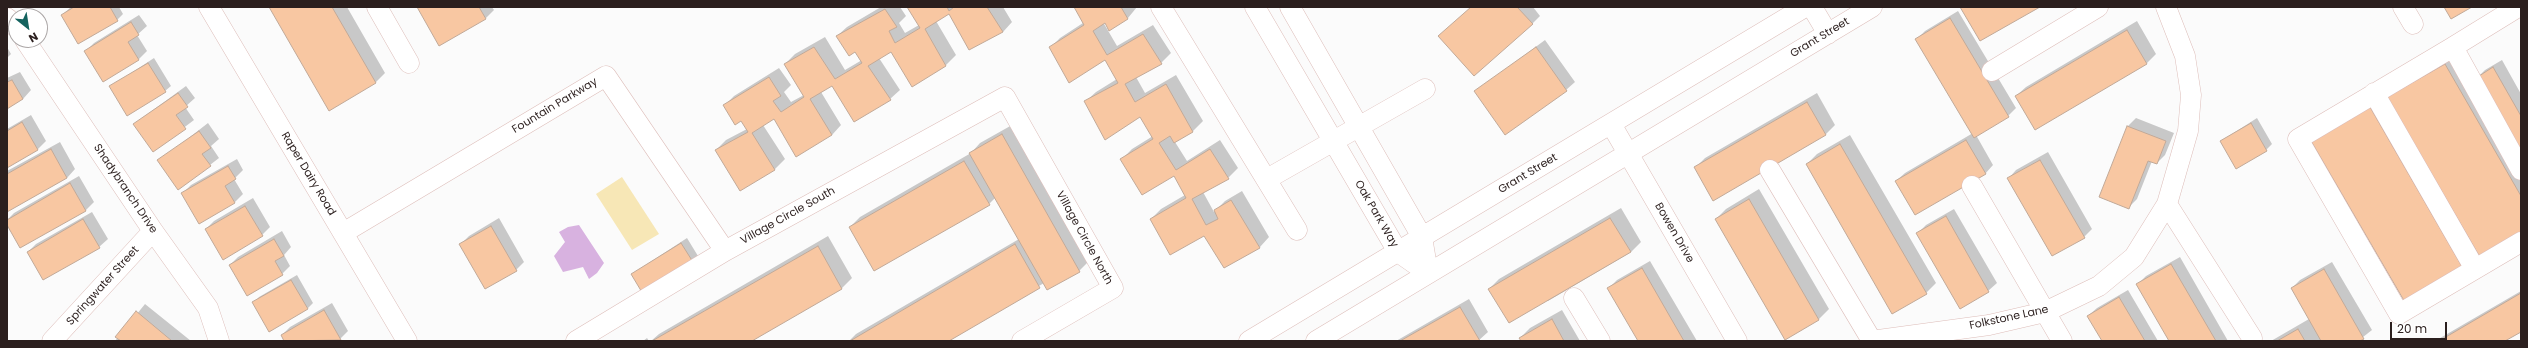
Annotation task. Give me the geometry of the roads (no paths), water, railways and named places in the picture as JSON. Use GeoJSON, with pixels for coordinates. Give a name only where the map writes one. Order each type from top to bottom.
{"type":"FeatureCollection","features":[{"type":"Feature","properties":{"kind":"street","name":"Raper Dairy Road"},"geometry":{"type":"LineString","coordinates":[[209,7],[407,341]]}},
{"type":"Feature","properties":{"kind":"street"},"geometry":{"type":"LineString","coordinates":[[377,7],[409,63]]}},
{"type":"Feature","properties":{"kind":"street"},"geometry":{"type":"LineString","coordinates":[[1161,7],[1297,230]]}},
{"type":"Feature","properties":{"kind":"street","name":"Oak Park Way"},"geometry":{"type":"LineString","coordinates":[[1255,7],[1398,252],[1428,274]]}},
{"type":"Feature","properties":{"kind":"street"},"geometry":{"type":"LineString","coordinates":[[1290,7],[1422,237],[1428,274]]}},
{"type":"Feature","properties":{"kind":"street","name":"Grant Street"},"geometry":{"type":"LineString","coordinates":[[1249,341],[1806,7]]}},
{"type":"Feature","properties":{"kind":"street"},"geometry":{"type":"LineString","coordinates":[[1812,7],[1828,34]]}},
{"type":"Feature","properties":{"kind":"street","name":"Grant Street"},"geometry":{"type":"LineString","coordinates":[[1316,341],[1828,34],[1870,7]]}},
{"type":"Feature","properties":{"kind":"street"},"geometry":{"type":"LineString","coordinates":[[1992,71],[2098,7]]}},
{"type":"Feature","properties":{"kind":"street"},"geometry":{"type":"LineString","coordinates":[[2403,7],[2413,24]]}},
{"type":"Feature","properties":{"kind":"street"},"geometry":{"type":"LineString","coordinates":[[2518,7],[2298,139],[2399,314],[2521,242]]}},
{"type":"Feature","properties":{"kind":"street","name":"Folkstone Lane"},"geometry":{"type":"LineString","coordinates":[[1872,341],[1990,325],[2045,312],[2099,286],[2134,257],[2166,204],[2188,131],[2191,95],[2185,56],[2170,9]]}},
{"type":"Feature","properties":{"kind":"street"},"geometry":{"type":"LineString","coordinates":[[2453,47],[2521,170]]}},
{"type":"Feature","properties":{"kind":"street","name":"Shadybranch Drive"},"geometry":{"type":"LineString","coordinates":[[30,48],[153,231],[208,308],[219,341]]}},
{"type":"Feature","properties":{"kind":"street","name":"Fountain Parkway"},"geometry":{"type":"LineString","coordinates":[[343,233],[606,76],[725,251]]}},
{"type":"Feature","properties":{"kind":"street"},"geometry":{"type":"LineString","coordinates":[[1267,179],[1425,89]]}},
{"type":"Feature","properties":{"kind":"street"},"geometry":{"type":"LineString","coordinates":[[2374,93],[2475,269]]}},
{"type":"Feature","properties":{"kind":"street","name":"Village Circle South"},"geometry":{"type":"LineString","coordinates":[[576,341],[725,251],[1005,97]]}},
{"type":"Feature","properties":{"kind":"street","name":"Village Circle North"},"geometry":{"type":"LineString","coordinates":[[1005,97],[1113,288],[1022,341]]}},
{"type":"Feature","properties":{"kind":"street","name":"Bowen Drive"},"geometry":{"type":"LineString","coordinates":[[1611,124],[1627,154],[1737,341]]}},
{"type":"Feature","properties":{"kind":"street"},"geometry":{"type":"LineString","coordinates":[[1770,170],[1872,341]]}},
{"type":"Feature","properties":{"kind":"street"},"geometry":{"type":"LineString","coordinates":[[1972,186],[2062,341]]}},
{"type":"Feature","properties":{"kind":"street"},"geometry":{"type":"LineString","coordinates":[[2166,204],[2252,338]]}},
{"type":"Feature","properties":{"kind":"street","name":"Springwater Street"},"geometry":{"type":"LineString","coordinates":[[52,341],[153,231]]}},
{"type":"Feature","properties":{"kind":"street"},"geometry":{"type":"LineString","coordinates":[[1574,298],[1600,341]]}}]}
